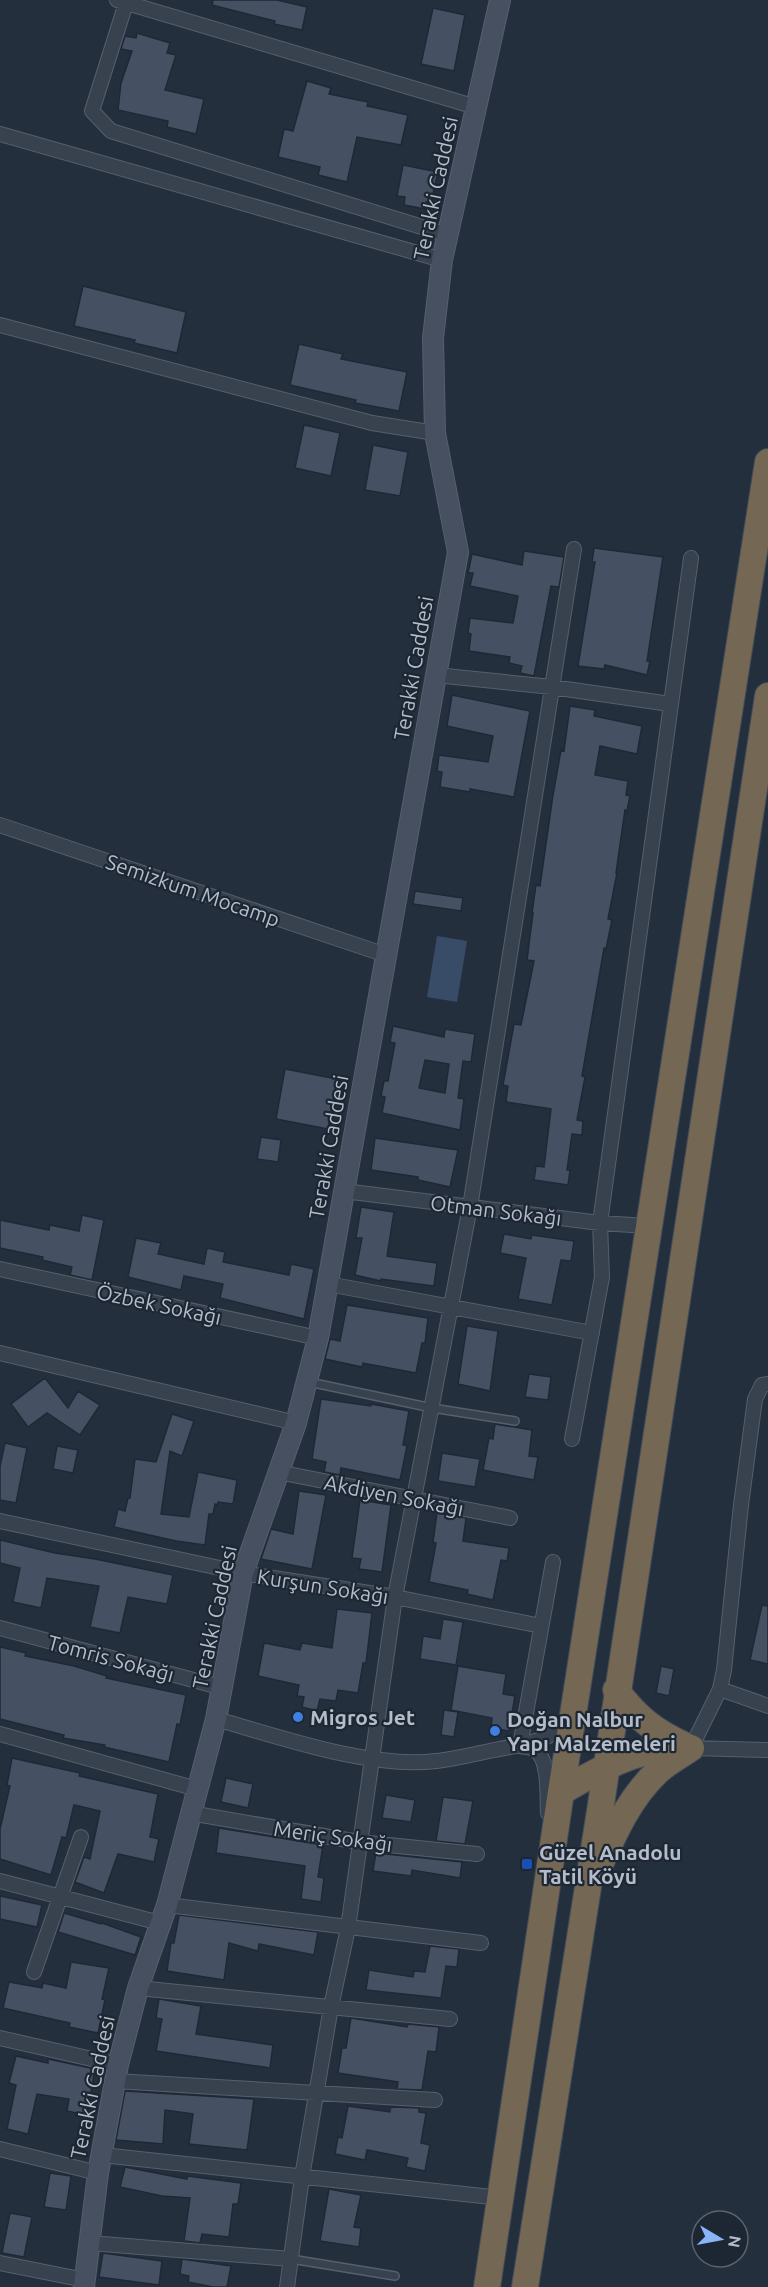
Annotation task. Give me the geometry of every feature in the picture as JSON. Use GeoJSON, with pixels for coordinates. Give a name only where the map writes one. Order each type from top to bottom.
{"type":"FeatureCollection","features":[{"type":"Feature","properties":{"kind":"highway"},"geometry":{"type":"LineString","coordinates":[[487,2287],[648,1226],[768,462]]}},
{"type":"Feature","properties":{"kind":"highway"},"geometry":{"type":"LineString","coordinates":[[525,2287],[768,696]]}},
{"type":"Feature","properties":{"kind":"highway"},"geometry":{"type":"LineString","coordinates":[[616,1690],[642,1721],[659,1734],[691,1748]]}},
{"type":"Feature","properties":{"kind":"highway"},"geometry":{"type":"LineString","coordinates":[[561,1792],[605,1767],[633,1756],[655,1750],[691,1748]]}},
{"type":"Feature","properties":{"kind":"highway"},"geometry":{"type":"LineString","coordinates":[[586,1895],[621,1816],[658,1770],[691,1748]]}},
{"type":"Feature","properties":{"kind":"street"},"geometry":{"type":"LineString","coordinates":[[164,14],[166,0]]}},
{"type":"Feature","properties":{"kind":"street","name":"Terakki Caddesi"},"geometry":{"type":"LineString","coordinates":[[84,2283],[100,2164],[116,2073],[138,1988],[163,1914],[216,1719],[243,1573],[296,1424],[318,1338],[328,1284],[458,552],[435,433],[433,338],[442,260],[500,0]]}},
{"type":"Feature","properties":{"kind":"street"},"geometry":{"type":"LineString","coordinates":[[448,235],[111,130],[92,111],[121,1],[476,107]]}},
{"type":"Feature","properties":{"kind":"street"},"geometry":{"type":"LineString","coordinates":[[0,134],[442,260]]}},
{"type":"Feature","properties":{"kind":"street"},"geometry":{"type":"LineString","coordinates":[[0,325],[372,423],[435,433]]}},
{"type":"Feature","properties":{"kind":"street"},"geometry":{"type":"LineString","coordinates":[[286,2287],[316,2092],[348,1928],[358,1842],[395,1597],[470,1207],[574,549]]}},
{"type":"Feature","properties":{"kind":"street"},"geometry":{"type":"LineString","coordinates":[[572,1439],[602,1277],[600,1223],[690,558]]}},
{"type":"Feature","properties":{"kind":"street"},"geometry":{"type":"LineString","coordinates":[[436,675],[552,687],[670,704]]}},
{"type":"Feature","properties":{"kind":"street","name":"Semizkum Mocamp"},"geometry":{"type":"LineString","coordinates":[[0,825],[386,955]]}},
{"type":"Feature","properties":{"kind":"street","name":"Otman Sokağı"},"geometry":{"type":"LineString","coordinates":[[344,1191],[600,1223],[648,1226]]}},
{"type":"Feature","properties":{"kind":"street","name":"Özbek Sokağı"},"geometry":{"type":"LineString","coordinates":[[0,1269],[318,1338]]}},
{"type":"Feature","properties":{"kind":"street"},"geometry":{"type":"LineString","coordinates":[[328,1284],[592,1334]]}},
{"type":"Feature","properties":{"kind":"street"},"geometry":{"type":"LineString","coordinates":[[0,1353],[296,1424]]}},
{"type":"Feature","properties":{"kind":"street"},"geometry":{"type":"LineString","coordinates":[[768,1384],[762,1385],[755,1399],[720,1689],[691,1748],[768,1750]]}},
{"type":"Feature","properties":{"kind":"street","name":"Akdiyen Sokağı"},"geometry":{"type":"LineString","coordinates":[[278,1472],[510,1518]]}},
{"type":"Feature","properties":{"kind":"street","name":"Kurşun Sokağı"},"geometry":{"type":"LineString","coordinates":[[0,1521],[243,1573],[395,1597],[541,1626]]}},
{"type":"Feature","properties":{"kind":"street"},"geometry":{"type":"LineString","coordinates":[[520,1746],[553,1562]]}},
{"type":"Feature","properties":{"kind":"street","name":"Tomris Sokağı"},"geometry":{"type":"LineString","coordinates":[[0,1628],[223,1688]]}},
{"type":"Feature","properties":{"kind":"street"},"geometry":{"type":"LineString","coordinates":[[720,1689],[768,1706]]}},
{"type":"Feature","properties":{"kind":"street"},"geometry":{"type":"LineString","coordinates":[[216,1719],[308,1745],[372,1758],[435,1762],[520,1746],[552,1736],[573,1719]]}},
{"type":"Feature","properties":{"kind":"street"},"geometry":{"type":"LineString","coordinates":[[0,1734],[196,1789]]}},
{"type":"Feature","properties":{"kind":"street"},"geometry":{"type":"LineString","coordinates":[[520,1746],[534,1750],[542,1756],[547,1781],[551,1859]]}},
{"type":"Feature","properties":{"kind":"street","name":"Meriç Sokağı"},"geometry":{"type":"LineString","coordinates":[[190,1813],[358,1842],[477,1854]]}},
{"type":"Feature","properties":{"kind":"street"},"geometry":{"type":"LineString","coordinates":[[34,1972],[81,1837]]}},
{"type":"Feature","properties":{"kind":"street"},"geometry":{"type":"LineString","coordinates":[[0,1881],[60,1897],[163,1914],[348,1928],[481,1943]]}},
{"type":"Feature","properties":{"kind":"street"},"geometry":{"type":"LineString","coordinates":[[138,1988],[450,2019]]}},
{"type":"Feature","properties":{"kind":"street"},"geometry":{"type":"LineString","coordinates":[[0,2038],[116,2073],[316,2092],[435,2100]]}},
{"type":"Feature","properties":{"kind":"street"},"geometry":{"type":"LineString","coordinates":[[0,2150],[100,2164],[302,2177],[501,2198]]}},
{"type":"Feature","properties":{"kind":"street"},"geometry":{"type":"LineString","coordinates":[[90,2243],[291,2259]]}},
{"type":"Feature","properties":{"kind":"street"},"geometry":{"type":"LineString","coordinates":[[0,2263],[84,2283]]}},
{"type":"Feature","properties":{"kind":"lane"},"geometry":{"type":"LineString","coordinates":[[307,1382],[432,1408],[514,1421]]}},
{"type":"Feature","properties":{"kind":"lane"},"geometry":{"type":"LineString","coordinates":[[291,2259],[395,2276]]}},
{"type":"Feature","properties":{"kind":"water"},"geometry":{"type":"Polygon","coordinates":[[[437,936],[467,941],[457,1002],[427,997],[437,936]]]}},
{"type":"Feature","properties":{"kind":"building"},"geometry":{"type":"Polygon","coordinates":[[[213,0],[277,0],[307,7],[302,30],[212,5],[213,0]]]}},
{"type":"Feature","properties":{"kind":"building"},"geometry":{"type":"Polygon","coordinates":[[[433,8],[465,15],[454,71],[421,64],[433,8]]]}},
{"type":"Feature","properties":{"kind":"building"},"geometry":{"type":"Polygon","coordinates":[[[137,33],[170,43],[167,53],[176,55],[165,90],[204,99],[196,134],[167,127],[168,121],[118,110],[121,83],[132,51],[121,49],[125,36],[136,38],[137,33]]]}},
{"type":"Feature","properties":{"kind":"building"},"geometry":{"type":"Polygon","coordinates":[[[307,81],[331,88],[329,94],[368,102],[367,106],[408,115],[401,145],[357,137],[347,182],[318,175],[320,167],[278,157],[284,129],[293,131],[307,81]]]}},
{"type":"Feature","properties":{"kind":"building"},"geometry":{"type":"Polygon","coordinates":[[[403,165],[438,172],[431,203],[426,202],[425,209],[404,205],[405,197],[397,196],[403,165]]]}},
{"type":"Feature","properties":{"kind":"building"},"geometry":{"type":"Polygon","coordinates":[[[83,286],[186,312],[177,353],[134,343],[135,340],[74,326],[83,286]]]}},
{"type":"Feature","properties":{"kind":"building"},"geometry":{"type":"Polygon","coordinates":[[[299,344],[343,354],[341,359],[407,372],[399,411],[355,403],[356,400],[290,385],[299,344]]]}},
{"type":"Feature","properties":{"kind":"building"},"geometry":{"type":"Polygon","coordinates":[[[304,425],[340,433],[331,476],[295,468],[304,425]]]}},
{"type":"Feature","properties":{"kind":"building"},"geometry":{"type":"Polygon","coordinates":[[[373,445],[408,452],[400,496],[365,490],[373,445]]]}},
{"type":"Feature","properties":{"kind":"building"},"geometry":{"type":"Polygon","coordinates":[[[594,548],[663,557],[647,661],[650,661],[647,675],[605,665],[604,669],[578,666],[595,562],[592,562],[594,548]]]}},
{"type":"Feature","properties":{"kind":"building"},"geometry":{"type":"Polygon","coordinates":[[[524,551],[564,557],[559,587],[551,586],[534,676],[520,673],[522,666],[509,663],[510,657],[469,651],[470,618],[513,623],[518,596],[470,586],[473,573],[468,573],[472,554],[522,565],[524,551]]]}},
{"type":"Feature","properties":{"kind":"building"},"geometry":{"type":"Polygon","coordinates":[[[452,695],[530,711],[514,797],[470,789],[470,792],[440,787],[442,772],[437,771],[439,755],[488,762],[493,736],[447,726],[452,695]]]}},
{"type":"Feature","properties":{"kind":"building"},"geometry":{"type":"Polygon","coordinates":[[[570,706],[595,710],[594,716],[642,726],[637,754],[600,746],[595,775],[628,781],[626,795],[630,796],[627,811],[625,810],[617,873],[608,919],[612,920],[606,949],[604,948],[582,1076],[585,1077],[577,1120],[583,1121],[582,1135],[572,1134],[567,1170],[570,1170],[568,1185],[534,1180],[536,1166],[544,1167],[551,1109],[506,1102],[508,1086],[503,1085],[514,1024],[521,1025],[534,961],[527,960],[532,913],[536,885],[540,886],[553,795],[561,750],[564,751],[570,706]]]}},
{"type":"Feature","properties":{"kind":"building"},"geometry":{"type":"Polygon","coordinates":[[[415,891],[463,898],[461,911],[413,904],[415,891]]]}},
{"type":"Feature","properties":{"kind":"building"},"geometry":{"type":"Polygon","coordinates":[[[393,1026],[444,1037],[445,1029],[475,1034],[471,1062],[463,1061],[458,1098],[464,1099],[460,1130],[382,1113],[385,1097],[381,1096],[384,1081],[388,1081],[395,1043],[390,1042],[393,1026]],[[425,1060],[419,1088],[445,1093],[449,1064],[425,1060]]]}},
{"type":"Feature","properties":{"kind":"building"},"geometry":{"type":"Polygon","coordinates":[[[285,1069],[337,1079],[328,1129],[276,1119],[285,1069]]]}},
{"type":"Feature","properties":{"kind":"building"},"geometry":{"type":"Polygon","coordinates":[[[261,1137],[281,1140],[278,1162],[257,1159],[261,1137]]]}},
{"type":"Feature","properties":{"kind":"building"},"geometry":{"type":"Polygon","coordinates":[[[375,1138],[458,1150],[450,1187],[418,1180],[418,1177],[371,1170],[375,1138]]]}},
{"type":"Feature","properties":{"kind":"building"},"geometry":{"type":"Polygon","coordinates":[[[361,1207],[394,1212],[387,1256],[437,1263],[434,1286],[381,1279],[381,1281],[355,1275],[362,1238],[356,1238],[361,1207]]]}},
{"type":"Feature","properties":{"kind":"building"},"geometry":{"type":"Polygon","coordinates":[[[82,1215],[104,1220],[92,1280],[70,1275],[72,1267],[42,1260],[43,1257],[0,1248],[0,1220],[49,1230],[50,1225],[79,1231],[82,1215]]]}},
{"type":"Feature","properties":{"kind":"building"},"geometry":{"type":"Polygon","coordinates":[[[504,1234],[531,1239],[532,1235],[574,1241],[571,1261],[561,1260],[552,1305],[518,1299],[526,1258],[500,1253],[504,1234]]]}},
{"type":"Feature","properties":{"kind":"building"},"geometry":{"type":"Polygon","coordinates":[[[136,1238],[161,1243],[158,1254],[204,1264],[207,1248],[225,1252],[223,1262],[289,1275],[291,1264],[314,1269],[304,1319],[220,1298],[223,1284],[184,1276],[181,1290],[128,1277],[136,1238]]]}},
{"type":"Feature","properties":{"kind":"building"},"geometry":{"type":"Polygon","coordinates":[[[347,1305],[428,1318],[425,1343],[422,1343],[416,1373],[363,1363],[362,1367],[325,1359],[330,1339],[340,1341],[347,1305]]]}},
{"type":"Feature","properties":{"kind":"building"},"geometry":{"type":"Polygon","coordinates":[[[467,1326],[498,1331],[490,1391],[458,1384],[467,1326]]]}},
{"type":"Feature","properties":{"kind":"building"},"geometry":{"type":"Polygon","coordinates":[[[529,1374],[551,1377],[548,1400],[525,1397],[529,1374]]]}},
{"type":"Feature","properties":{"kind":"building"},"geometry":{"type":"Polygon","coordinates":[[[45,1378],[68,1408],[78,1391],[100,1405],[80,1435],[47,1413],[28,1427],[11,1404],[45,1378]]]}},
{"type":"Feature","properties":{"kind":"building"},"geometry":{"type":"Polygon","coordinates":[[[321,1399],[371,1406],[371,1404],[409,1411],[403,1445],[407,1446],[400,1480],[341,1468],[340,1475],[324,1472],[326,1462],[312,1459],[321,1399]]]}},
{"type":"Feature","properties":{"kind":"building"},"geometry":{"type":"Polygon","coordinates":[[[172,1414],[194,1421],[182,1456],[170,1451],[161,1514],[189,1517],[198,1472],[237,1480],[233,1504],[218,1502],[217,1505],[215,1504],[213,1514],[209,1514],[205,1545],[114,1527],[118,1509],[125,1511],[128,1498],[130,1498],[135,1459],[156,1462],[172,1414]]]}},
{"type":"Feature","properties":{"kind":"building"},"geometry":{"type":"Polygon","coordinates":[[[495,1424],[532,1430],[529,1456],[538,1457],[534,1480],[483,1470],[489,1438],[493,1439],[495,1424]]]}},
{"type":"Feature","properties":{"kind":"building"},"geometry":{"type":"Polygon","coordinates":[[[5,1443],[27,1448],[16,1503],[0,1500],[0,1466],[5,1443]]]}},
{"type":"Feature","properties":{"kind":"building"},"geometry":{"type":"Polygon","coordinates":[[[57,1446],[78,1450],[73,1473],[53,1469],[57,1446]]]}},
{"type":"Feature","properties":{"kind":"building"},"geometry":{"type":"Polygon","coordinates":[[[442,1453],[480,1459],[475,1487],[438,1481],[442,1453]]]}},
{"type":"Feature","properties":{"kind":"building"},"geometry":{"type":"Polygon","coordinates":[[[299,1491],[326,1495],[312,1569],[261,1559],[271,1529],[293,1534],[299,1491]]]}},
{"type":"Feature","properties":{"kind":"building"},"geometry":{"type":"Polygon","coordinates":[[[360,1500],[391,1505],[382,1572],[359,1569],[361,1559],[352,1558],[360,1500]]]}},
{"type":"Feature","properties":{"kind":"building"},"geometry":{"type":"Polygon","coordinates":[[[437,1513],[466,1518],[463,1541],[509,1548],[507,1561],[501,1560],[493,1600],[467,1594],[468,1590],[429,1582],[436,1543],[433,1542],[437,1513]]]}},
{"type":"Feature","properties":{"kind":"building"},"geometry":{"type":"Polygon","coordinates":[[[0,1540],[55,1553],[173,1575],[167,1604],[128,1597],[120,1633],[90,1627],[99,1586],[47,1578],[41,1608],[13,1602],[20,1568],[0,1563],[0,1540]]]}},
{"type":"Feature","properties":{"kind":"building"},"geometry":{"type":"Polygon","coordinates":[[[762,1605],[768,1606],[768,1664],[750,1660],[762,1605]]]}},
{"type":"Feature","properties":{"kind":"building"},"geometry":{"type":"Polygon","coordinates":[[[337,1609],[372,1613],[366,1663],[363,1663],[358,1693],[338,1690],[336,1701],[320,1699],[317,1711],[302,1707],[304,1697],[297,1696],[299,1685],[258,1676],[264,1643],[300,1650],[302,1643],[332,1648],[337,1609]]]}},
{"type":"Feature","properties":{"kind":"building"},"geometry":{"type":"Polygon","coordinates":[[[443,1619],[463,1622],[456,1665],[420,1659],[423,1636],[440,1639],[443,1619]]]}},
{"type":"Feature","properties":{"kind":"building"},"geometry":{"type":"Polygon","coordinates":[[[0,1647],[26,1653],[25,1656],[74,1666],[107,1676],[106,1678],[186,1695],[169,1762],[104,1747],[105,1745],[63,1738],[64,1735],[0,1719],[0,1647]]]}},
{"type":"Feature","properties":{"kind":"building"},"geometry":{"type":"Polygon","coordinates":[[[458,1666],[506,1674],[503,1694],[515,1696],[509,1731],[491,1728],[492,1718],[451,1710],[458,1666]]]}},
{"type":"Feature","properties":{"kind":"building"},"geometry":{"type":"Polygon","coordinates":[[[661,1666],[674,1669],[669,1696],[656,1693],[661,1666]]]}},
{"type":"Feature","properties":{"kind":"building"},"geometry":{"type":"Polygon","coordinates":[[[444,1710],[458,1712],[454,1737],[441,1735],[444,1710]]]}},
{"type":"Feature","properties":{"kind":"building"},"geometry":{"type":"Polygon","coordinates":[[[12,1758],[158,1794],[150,1837],[159,1839],[154,1862],[118,1854],[104,1893],[75,1882],[84,1857],[90,1859],[100,1811],[74,1805],[66,1838],[62,1837],[51,1875],[0,1859],[0,1829],[10,1786],[7,1785],[12,1758]]]}},
{"type":"Feature","properties":{"kind":"building"},"geometry":{"type":"Polygon","coordinates":[[[226,1778],[253,1784],[248,1808],[221,1802],[226,1778]]]}},
{"type":"Feature","properties":{"kind":"building"},"geometry":{"type":"Polygon","coordinates":[[[386,1795],[415,1800],[411,1822],[382,1818],[386,1795]]]}},
{"type":"Feature","properties":{"kind":"building"},"geometry":{"type":"Polygon","coordinates":[[[443,1797],[473,1801],[465,1844],[436,1841],[443,1797]]]}},
{"type":"Feature","properties":{"kind":"building"},"geometry":{"type":"Polygon","coordinates":[[[219,1828],[323,1845],[318,1877],[324,1878],[321,1902],[301,1899],[305,1866],[216,1853],[219,1828]]]}},
{"type":"Feature","properties":{"kind":"building"},"geometry":{"type":"Polygon","coordinates":[[[376,1853],[462,1862],[460,1878],[412,1870],[411,1876],[373,1871],[376,1853]]]}},
{"type":"Feature","properties":{"kind":"building"},"geometry":{"type":"Polygon","coordinates":[[[0,1896],[42,1905],[37,1927],[0,1919],[0,1896]]]}},
{"type":"Feature","properties":{"kind":"building"},"geometry":{"type":"Polygon","coordinates":[[[64,1913],[141,1937],[135,1955],[58,1932],[64,1913]]]}},
{"type":"Feature","properties":{"kind":"building"},"geometry":{"type":"Polygon","coordinates":[[[179,1915],[318,1932],[314,1955],[259,1944],[258,1951],[229,1943],[224,1980],[167,1971],[171,1943],[174,1943],[179,1915]]]}},
{"type":"Feature","properties":{"kind":"building"},"geometry":{"type":"Polygon","coordinates":[[[430,1946],[459,1949],[457,1967],[446,1966],[441,1998],[366,1990],[369,1970],[413,1977],[414,1971],[425,1972],[430,1946]]]}},
{"type":"Feature","properties":{"kind":"building"},"geometry":{"type":"Polygon","coordinates":[[[71,1962],[109,1968],[98,2033],[69,2027],[70,2023],[3,2008],[9,1982],[42,1988],[43,1983],[66,1988],[71,1962]]]}},
{"type":"Feature","properties":{"kind":"building"},"geometry":{"type":"Polygon","coordinates":[[[159,1999],[201,2006],[196,2034],[273,2045],[270,2068],[156,2051],[162,2019],[156,2018],[159,1999]]]}},
{"type":"Feature","properties":{"kind":"building"},"geometry":{"type":"Polygon","coordinates":[[[351,2018],[407,2027],[408,2024],[439,2027],[436,2052],[428,2051],[422,2090],[397,2089],[398,2082],[338,2073],[342,2048],[346,2048],[351,2018]]]}},
{"type":"Feature","properties":{"kind":"building"},"geometry":{"type":"Polygon","coordinates":[[[16,2056],[48,2063],[48,2059],[95,2069],[87,2115],[67,2111],[69,2099],[37,2094],[28,2134],[7,2129],[16,2085],[9,2083],[16,2056]]]}},
{"type":"Feature","properties":{"kind":"building"},"geometry":{"type":"Polygon","coordinates":[[[125,2091],[254,2099],[247,2150],[189,2144],[193,2114],[165,2110],[163,2144],[116,2140],[125,2091]]]}},
{"type":"Feature","properties":{"kind":"building"},"geometry":{"type":"Polygon","coordinates":[[[348,2106],[390,2112],[390,2108],[394,2107],[419,2108],[419,2112],[426,2113],[421,2143],[430,2145],[425,2171],[406,2167],[408,2158],[367,2150],[365,2160],[335,2154],[338,2137],[342,2138],[348,2106]]]}},
{"type":"Feature","properties":{"kind":"building"},"geometry":{"type":"Polygon","coordinates":[[[125,2167],[187,2179],[187,2176],[241,2183],[238,2204],[233,2204],[229,2237],[202,2234],[200,2243],[184,2241],[190,2198],[162,2196],[120,2187],[125,2167]]]}},
{"type":"Feature","properties":{"kind":"building"},"geometry":{"type":"Polygon","coordinates":[[[50,2173],[71,2176],[66,2210],[44,2207],[50,2173]]]}},
{"type":"Feature","properties":{"kind":"building"},"geometry":{"type":"Polygon","coordinates":[[[329,2189],[361,2195],[354,2227],[361,2228],[359,2247],[320,2241],[329,2189]]]}},
{"type":"Feature","properties":{"kind":"building"},"geometry":{"type":"Polygon","coordinates":[[[10,2213],[32,2217],[24,2257],[2,2253],[10,2213]]]}},
{"type":"Feature","properties":{"kind":"building"},"geometry":{"type":"Polygon","coordinates":[[[103,2253],[162,2261],[159,2285],[99,2277],[103,2253]]]}},
{"type":"Feature","properties":{"kind":"building"},"geometry":{"type":"Polygon","coordinates":[[[182,2259],[231,2266],[227,2287],[188,2282],[189,2276],[180,2274],[182,2259]]]}},
{"type":"Feature","properties":{"kind":"place","name":"Migros Jet"},"geometry":{"type":"Point","coordinates":[298,1717]}},
{"type":"Feature","properties":{"kind":"place","name":"Doğan Nalbur Yapı Malzemeleri"},"geometry":{"type":"Point","coordinates":[495,1731]}},
{"type":"Feature","properties":{"kind":"place","name":"Güzel Anadolu Tatil Köyü"},"geometry":{"type":"Point","coordinates":[527,1864]}}]}
